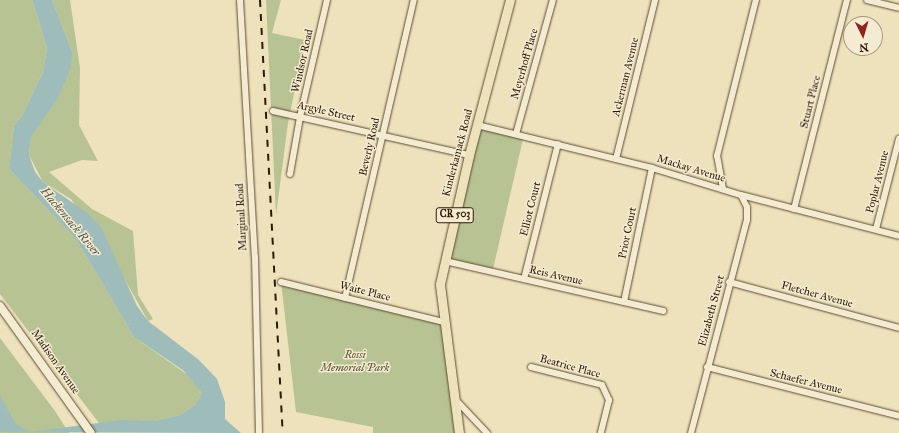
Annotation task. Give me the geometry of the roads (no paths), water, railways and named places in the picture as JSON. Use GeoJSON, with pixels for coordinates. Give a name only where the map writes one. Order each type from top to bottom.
{"type":"FeatureCollection","features":[{"type":"Feature","properties":{"kind":"main road","name":"Kinderkamack Road"},"geometry":{"type":"LineString","coordinates":[[459,433],[452,394],[440,284],[469,155],[510,0]]}},
{"type":"Feature","properties":{"kind":"main road","name":"Madison Avenue"},"geometry":{"type":"LineString","coordinates":[[0,306],[91,433]]}},
{"type":"Feature","properties":{"kind":"street","name":"Marginal Road"},"geometry":{"type":"LineString","coordinates":[[240,0],[255,257],[259,433]]}},
{"type":"Feature","properties":{"kind":"street","name":"Windsor Road"},"geometry":{"type":"LineString","coordinates":[[290,174],[300,117],[327,0]]}},
{"type":"Feature","properties":{"kind":"street","name":"Beverly Road"},"geometry":{"type":"LineString","coordinates":[[345,298],[414,0]]}},
{"type":"Feature","properties":{"kind":"street","name":"Meyerhoff Place"},"geometry":{"type":"LineString","coordinates":[[516,134],[553,0]]}},
{"type":"Feature","properties":{"kind":"street","name":"Ackerman Avenue"},"geometry":{"type":"LineString","coordinates":[[616,158],[655,0]]}},
{"type":"Feature","properties":{"kind":"street"},"geometry":{"type":"LineString","coordinates":[[722,188],[717,156],[756,0]]}},
{"type":"Feature","properties":{"kind":"street","name":"Stuart Place"},"geometry":{"type":"LineString","coordinates":[[794,209],[847,0]]}},
{"type":"Feature","properties":{"kind":"street"},"geometry":{"type":"LineString","coordinates":[[867,0],[899,8]]}},
{"type":"Feature","properties":{"kind":"street","name":"Argyle Street"},"geometry":{"type":"LineString","coordinates":[[272,111],[469,155]]}},
{"type":"Feature","properties":{"kind":"street","name":"Mackay Avenue"},"geometry":{"type":"LineString","coordinates":[[477,125],[616,158],[722,188],[741,195],[899,236]]}},
{"type":"Feature","properties":{"kind":"street","name":"Poplar Avenue"},"geometry":{"type":"LineString","coordinates":[[876,229],[899,139]]}},
{"type":"Feature","properties":{"kind":"street","name":"Elliot Court"},"geometry":{"type":"LineString","coordinates":[[524,280],[558,144]]}},
{"type":"Feature","properties":{"kind":"street","name":"Prior Court"},"geometry":{"type":"LineString","coordinates":[[624,302],[652,168]]}},
{"type":"Feature","properties":{"kind":"street","name":"Elizabeth Street"},"geometry":{"type":"LineString","coordinates":[[691,433],[729,282],[747,220],[747,206],[741,195]]}},
{"type":"Feature","properties":{"kind":"street","name":"Reis Avenue"},"geometry":{"type":"LineString","coordinates":[[445,261],[662,311]]}},
{"type":"Feature","properties":{"kind":"street","name":"Waite Place"},"geometry":{"type":"LineString","coordinates":[[281,282],[444,322]]}},
{"type":"Feature","properties":{"kind":"street","name":"Fletcher Avenue"},"geometry":{"type":"LineString","coordinates":[[729,282],[899,328]]}},
{"type":"Feature","properties":{"kind":"street","name":"Beatrice Place"},"geometry":{"type":"LineString","coordinates":[[531,367],[602,385],[609,400],[601,433]]}},
{"type":"Feature","properties":{"kind":"street","name":"Schaefer Avenue"},"geometry":{"type":"LineString","coordinates":[[708,367],[899,416]]}},
{"type":"Feature","properties":{"kind":"street"},"geometry":{"type":"LineString","coordinates":[[452,394],[487,433]]}},
{"type":"Feature","properties":{"kind":"water","name":"Hackensack River"},"geometry":{"type":"Polygon","coordinates":[[[32,0],[52,0],[72,51],[71,67],[58,98],[31,137],[29,155],[35,172],[43,182],[90,215],[102,229],[137,306],[148,321],[199,360],[217,379],[225,402],[225,419],[241,433],[0,432],[0,396],[16,424],[30,432],[121,420],[154,421],[180,415],[195,405],[202,393],[184,371],[134,337],[76,239],[9,169],[14,125],[22,116],[43,72],[47,48],[32,0]]]}},
{"type":"Feature","properties":{"kind":"railway"},"geometry":{"type":"LineString","coordinates":[[260,0],[283,433]]}},
{"type":"Feature","properties":{"kind":"park label","name":"Rossi Memorial Park"},"geometry":{"type":"Point","coordinates":[355,362]}}]}
